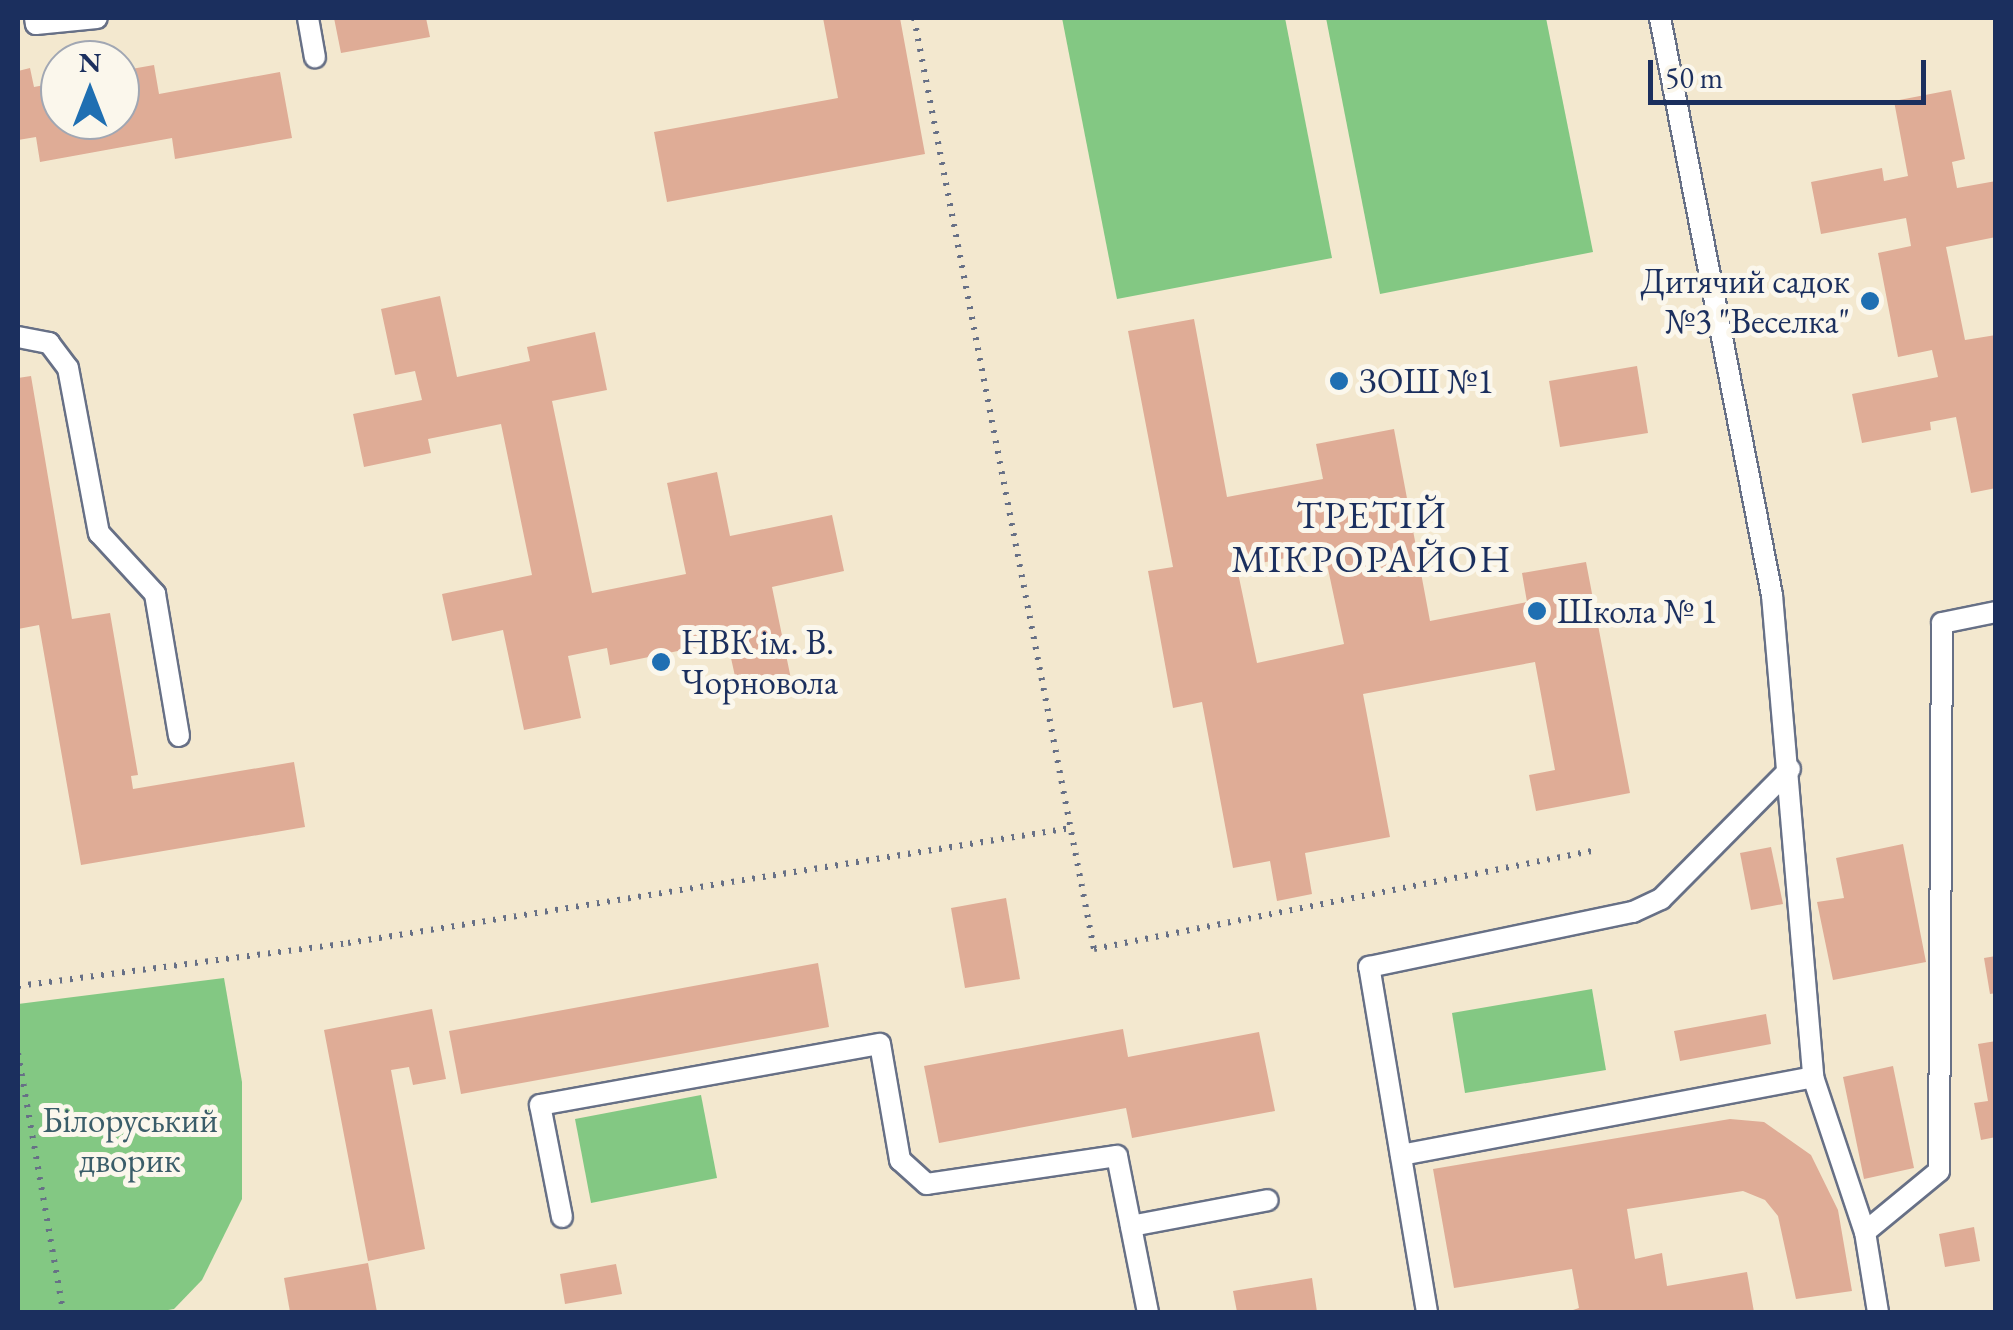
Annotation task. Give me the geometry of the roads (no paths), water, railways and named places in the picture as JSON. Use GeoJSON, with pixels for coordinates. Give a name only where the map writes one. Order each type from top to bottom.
{"type":"FeatureCollection","features":[{"type":"Feature","properties":{"kind":"lane"},"geometry":{"type":"LineString","coordinates":[[34,18],[36,24],[97,18]]}},
{"type":"Feature","properties":{"kind":"lane"},"geometry":{"type":"LineString","coordinates":[[308,18],[316,57]]}},
{"type":"Feature","properties":{"kind":"lane"},"geometry":{"type":"LineString","coordinates":[[1660,18],[1772,595],[1814,1077],[1866,1232],[1878,1312]]}},
{"type":"Feature","properties":{"kind":"lane"},"geometry":{"type":"LineString","coordinates":[[18,337],[49,343],[68,368],[99,533],[154,594],[179,736]]}},
{"type":"Feature","properties":{"kind":"lane"},"geometry":{"type":"LineString","coordinates":[[1866,1232],[1939,1171],[1942,623],[1996,612]]}},
{"type":"Feature","properties":{"kind":"lane"},"geometry":{"type":"LineString","coordinates":[[1426,1312],[1369,967],[1633,912],[1662,899],[1790,768]]}},
{"type":"Feature","properties":{"kind":"lane"},"geometry":{"type":"LineString","coordinates":[[562,1217],[540,1104],[880,1044],[900,1160],[911,1174],[927,1184],[1117,1156],[1148,1312]]}},
{"type":"Feature","properties":{"kind":"lane"},"geometry":{"type":"LineString","coordinates":[[1401,1156],[1814,1077]]}},
{"type":"Feature","properties":{"kind":"lane"},"geometry":{"type":"LineString","coordinates":[[1131,1226],[1268,1200]]}},
{"type":"Feature","properties":{"kind":"place","name":"Дитячий садок №3 \"Веселка\""},"geometry":{"type":"Point","coordinates":[1870,301]}},
{"type":"Feature","properties":{"kind":"place","name":"ЗОШ №1"},"geometry":{"type":"Point","coordinates":[1339,381]}},
{"type":"Feature","properties":{"kind":"place","name":"Школа № 1"},"geometry":{"type":"Point","coordinates":[1537,611]}},
{"type":"Feature","properties":{"kind":"place","name":"НВК ім. В. Чорновола"},"geometry":{"type":"Point","coordinates":[661,662]}},
{"type":"Feature","properties":{"kind":"district","name":"ТРЕТІЙ МІКРОРАЙОН"},"geometry":{"type":"Point","coordinates":[1372,537]}},
{"type":"Feature","properties":{"kind":"park label","name":"Білоруський дворик"},"geometry":{"type":"Point","coordinates":[130,1140]}}]}
